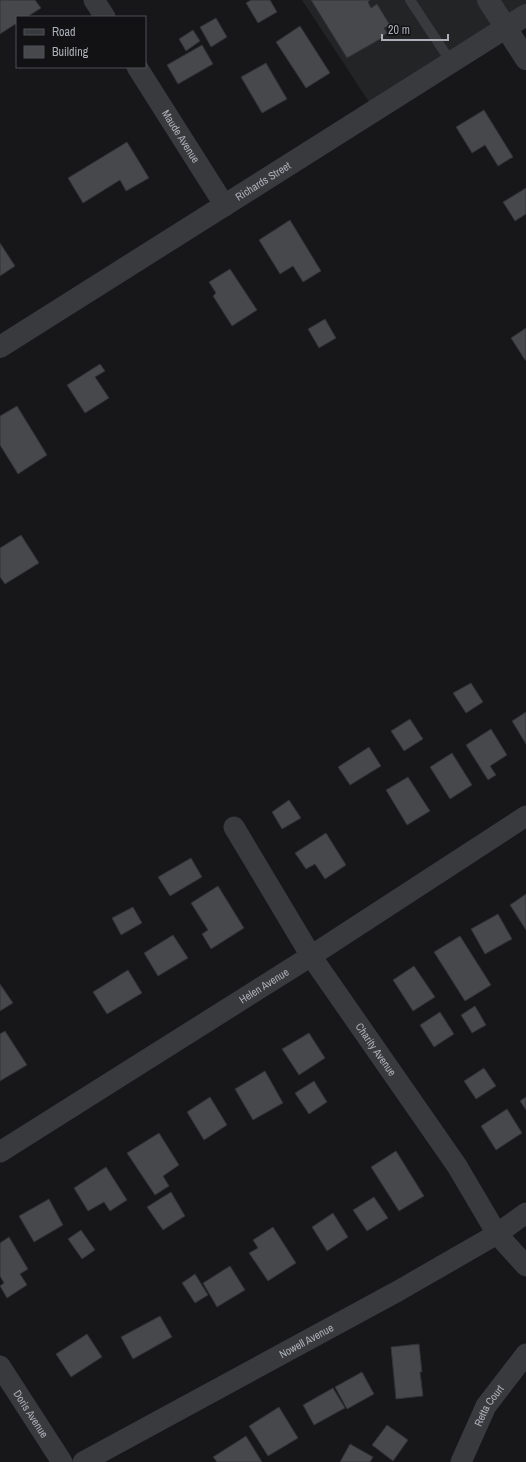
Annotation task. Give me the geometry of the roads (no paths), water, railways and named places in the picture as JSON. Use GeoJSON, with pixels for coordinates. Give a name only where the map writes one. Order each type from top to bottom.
{"type":"FeatureCollection","features":[{"type":"Feature","properties":{"kind":"street"},"geometry":{"type":"LineString","coordinates":[[94,0],[104,16]]}},
{"type":"Feature","properties":{"kind":"street"},"geometry":{"type":"LineString","coordinates":[[488,0],[526,59]]}},
{"type":"Feature","properties":{"kind":"street","name":"Richards Street"},"geometry":{"type":"LineString","coordinates":[[0,347],[526,15]]}},
{"type":"Feature","properties":{"kind":"street","name":"Maude Avenue"},"geometry":{"type":"LineString","coordinates":[[138,68],[225,206]]}},
{"type":"Feature","properties":{"kind":"street","name":"Helen Avenue"},"geometry":{"type":"LineString","coordinates":[[0,1152],[311,956],[526,816]]}},
{"type":"Feature","properties":{"kind":"street","name":"Charity Avenue"},"geometry":{"type":"LineString","coordinates":[[234,827],[311,956],[457,1166],[497,1234],[526,1266]]}},
{"type":"Feature","properties":{"kind":"street","name":"Nowell Avenue"},"geometry":{"type":"LineString","coordinates":[[83,1462],[398,1291],[497,1234],[526,1213]]}},
{"type":"Feature","properties":{"kind":"street","name":"Retta Court"},"geometry":{"type":"LineString","coordinates":[[461,1462],[486,1406],[526,1354]]}},
{"type":"Feature","properties":{"kind":"street","name":"Doris Avenue"},"geometry":{"type":"LineString","coordinates":[[0,1366],[62,1462]]}},
{"type":"Feature","properties":{"kind":"lane"},"geometry":{"type":"LineString","coordinates":[[410,0],[451,62]]}}]}
